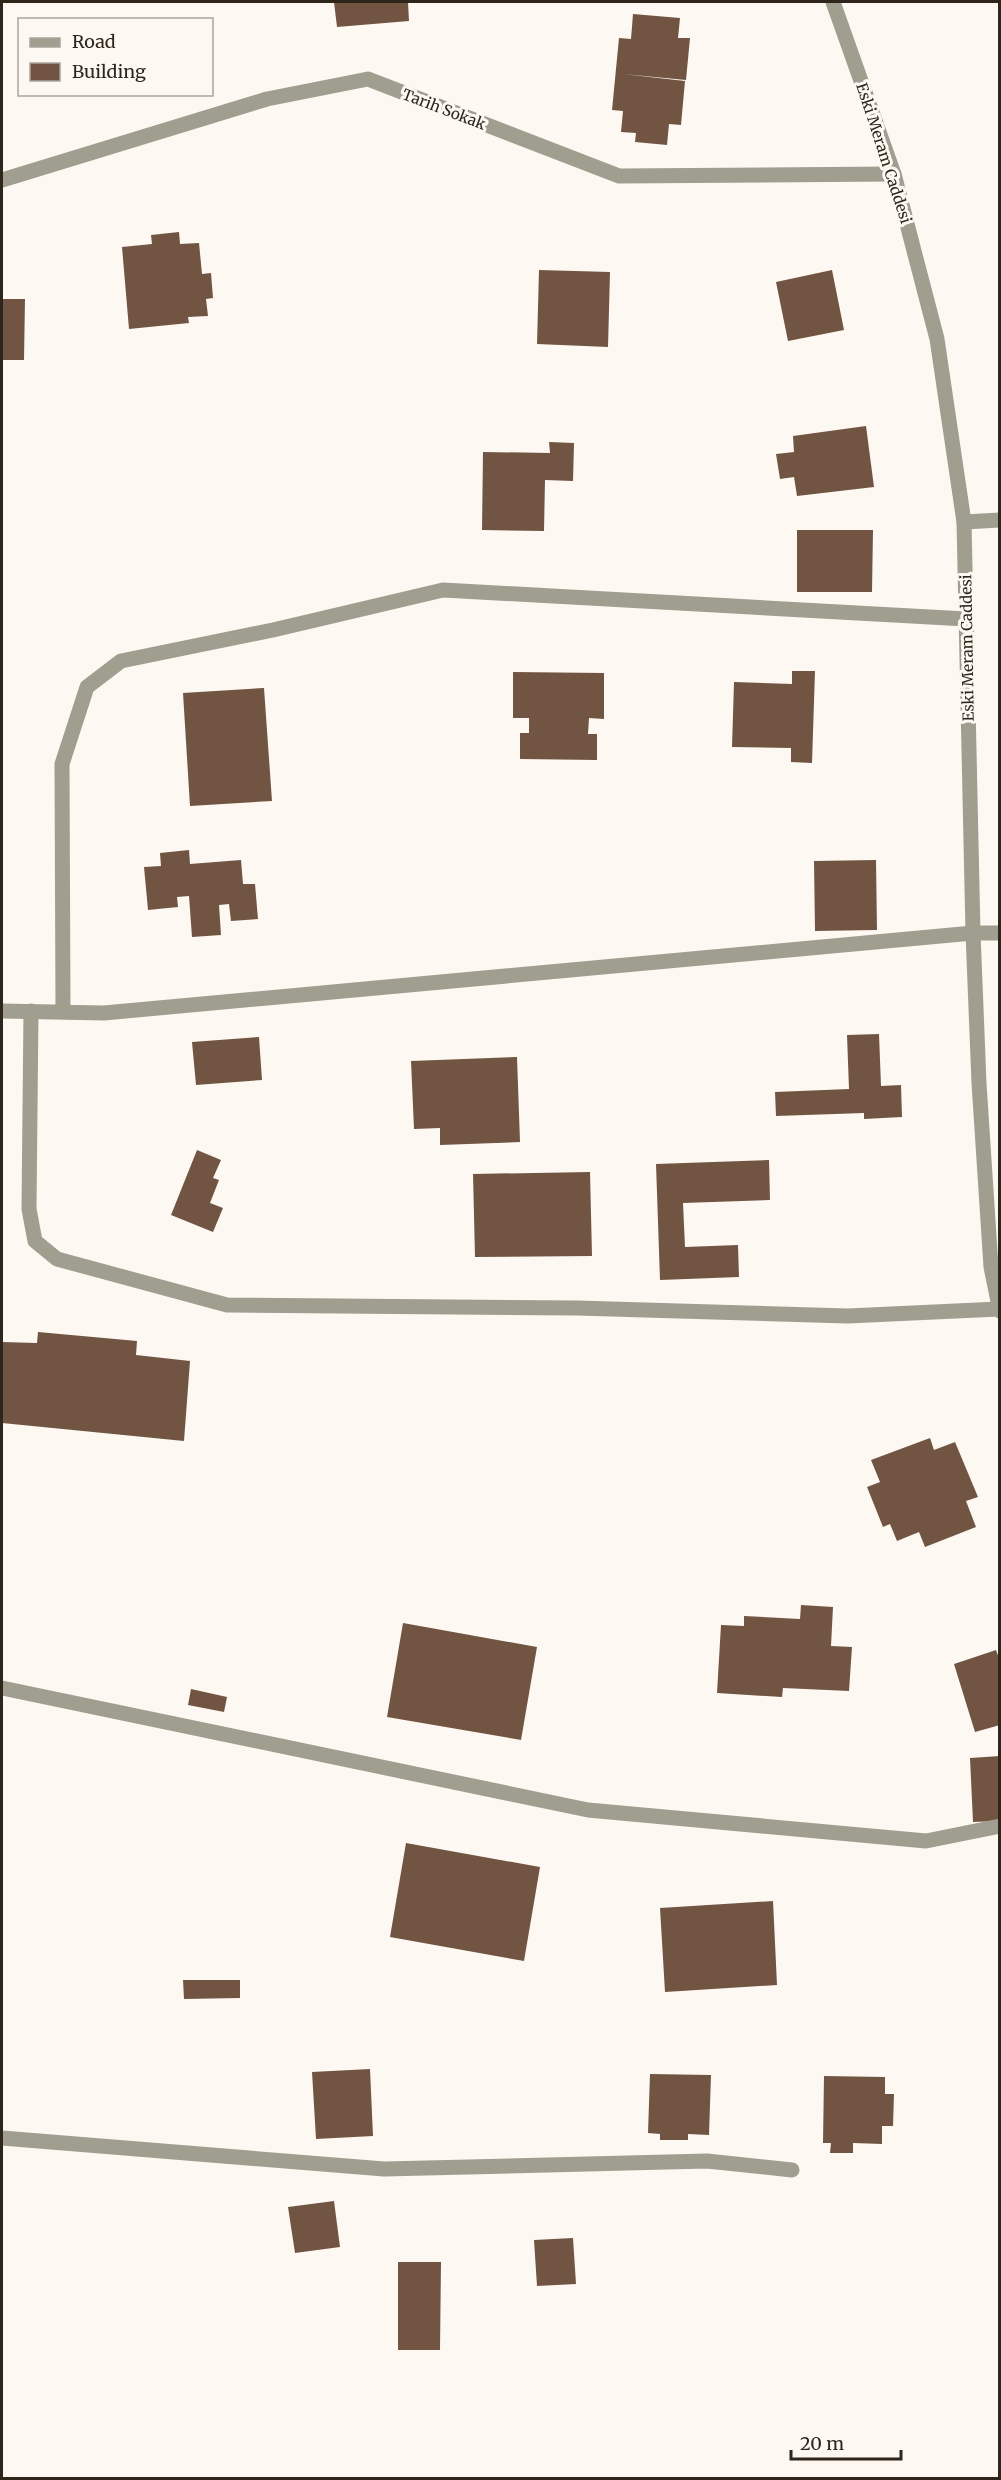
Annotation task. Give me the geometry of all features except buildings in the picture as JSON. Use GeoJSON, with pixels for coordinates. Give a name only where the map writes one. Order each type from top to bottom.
{"type":"FeatureCollection","features":[{"type":"Feature","properties":{"kind":"street","name":"Eski Meram Caddesi"},"geometry":{"type":"LineString","coordinates":[[833,2],[894,174],[937,339],[964,522],[973,933],[979,1083],[992,1267],[999,1310]]}},
{"type":"Feature","properties":{"kind":"street","name":"Tarih Sokak"},"geometry":{"type":"LineString","coordinates":[[2,180],[267,99],[368,79],[619,176],[894,174]]}},
{"type":"Feature","properties":{"kind":"street"},"geometry":{"type":"LineString","coordinates":[[964,522],[999,520]]}},
{"type":"Feature","properties":{"kind":"street"},"geometry":{"type":"LineString","coordinates":[[63,1012],[62,764],[87,687],[121,662],[273,630],[443,590],[966,619]]}},
{"type":"Feature","properties":{"kind":"street"},"geometry":{"type":"LineString","coordinates":[[2,1011],[105,1013],[973,933],[999,933]]}},
{"type":"Feature","properties":{"kind":"street"},"geometry":{"type":"LineString","coordinates":[[31,1011],[29,1209],[35,1241],[57,1258],[227,1305],[577,1308],[848,1317],[999,1310]]}},
{"type":"Feature","properties":{"kind":"street"},"geometry":{"type":"LineString","coordinates":[[2,1688],[588,1810],[926,1841],[999,1826]]}},
{"type":"Feature","properties":{"kind":"street"},"geometry":{"type":"LineString","coordinates":[[2,2138],[384,2169],[708,2161],[792,2170]]}}]}
